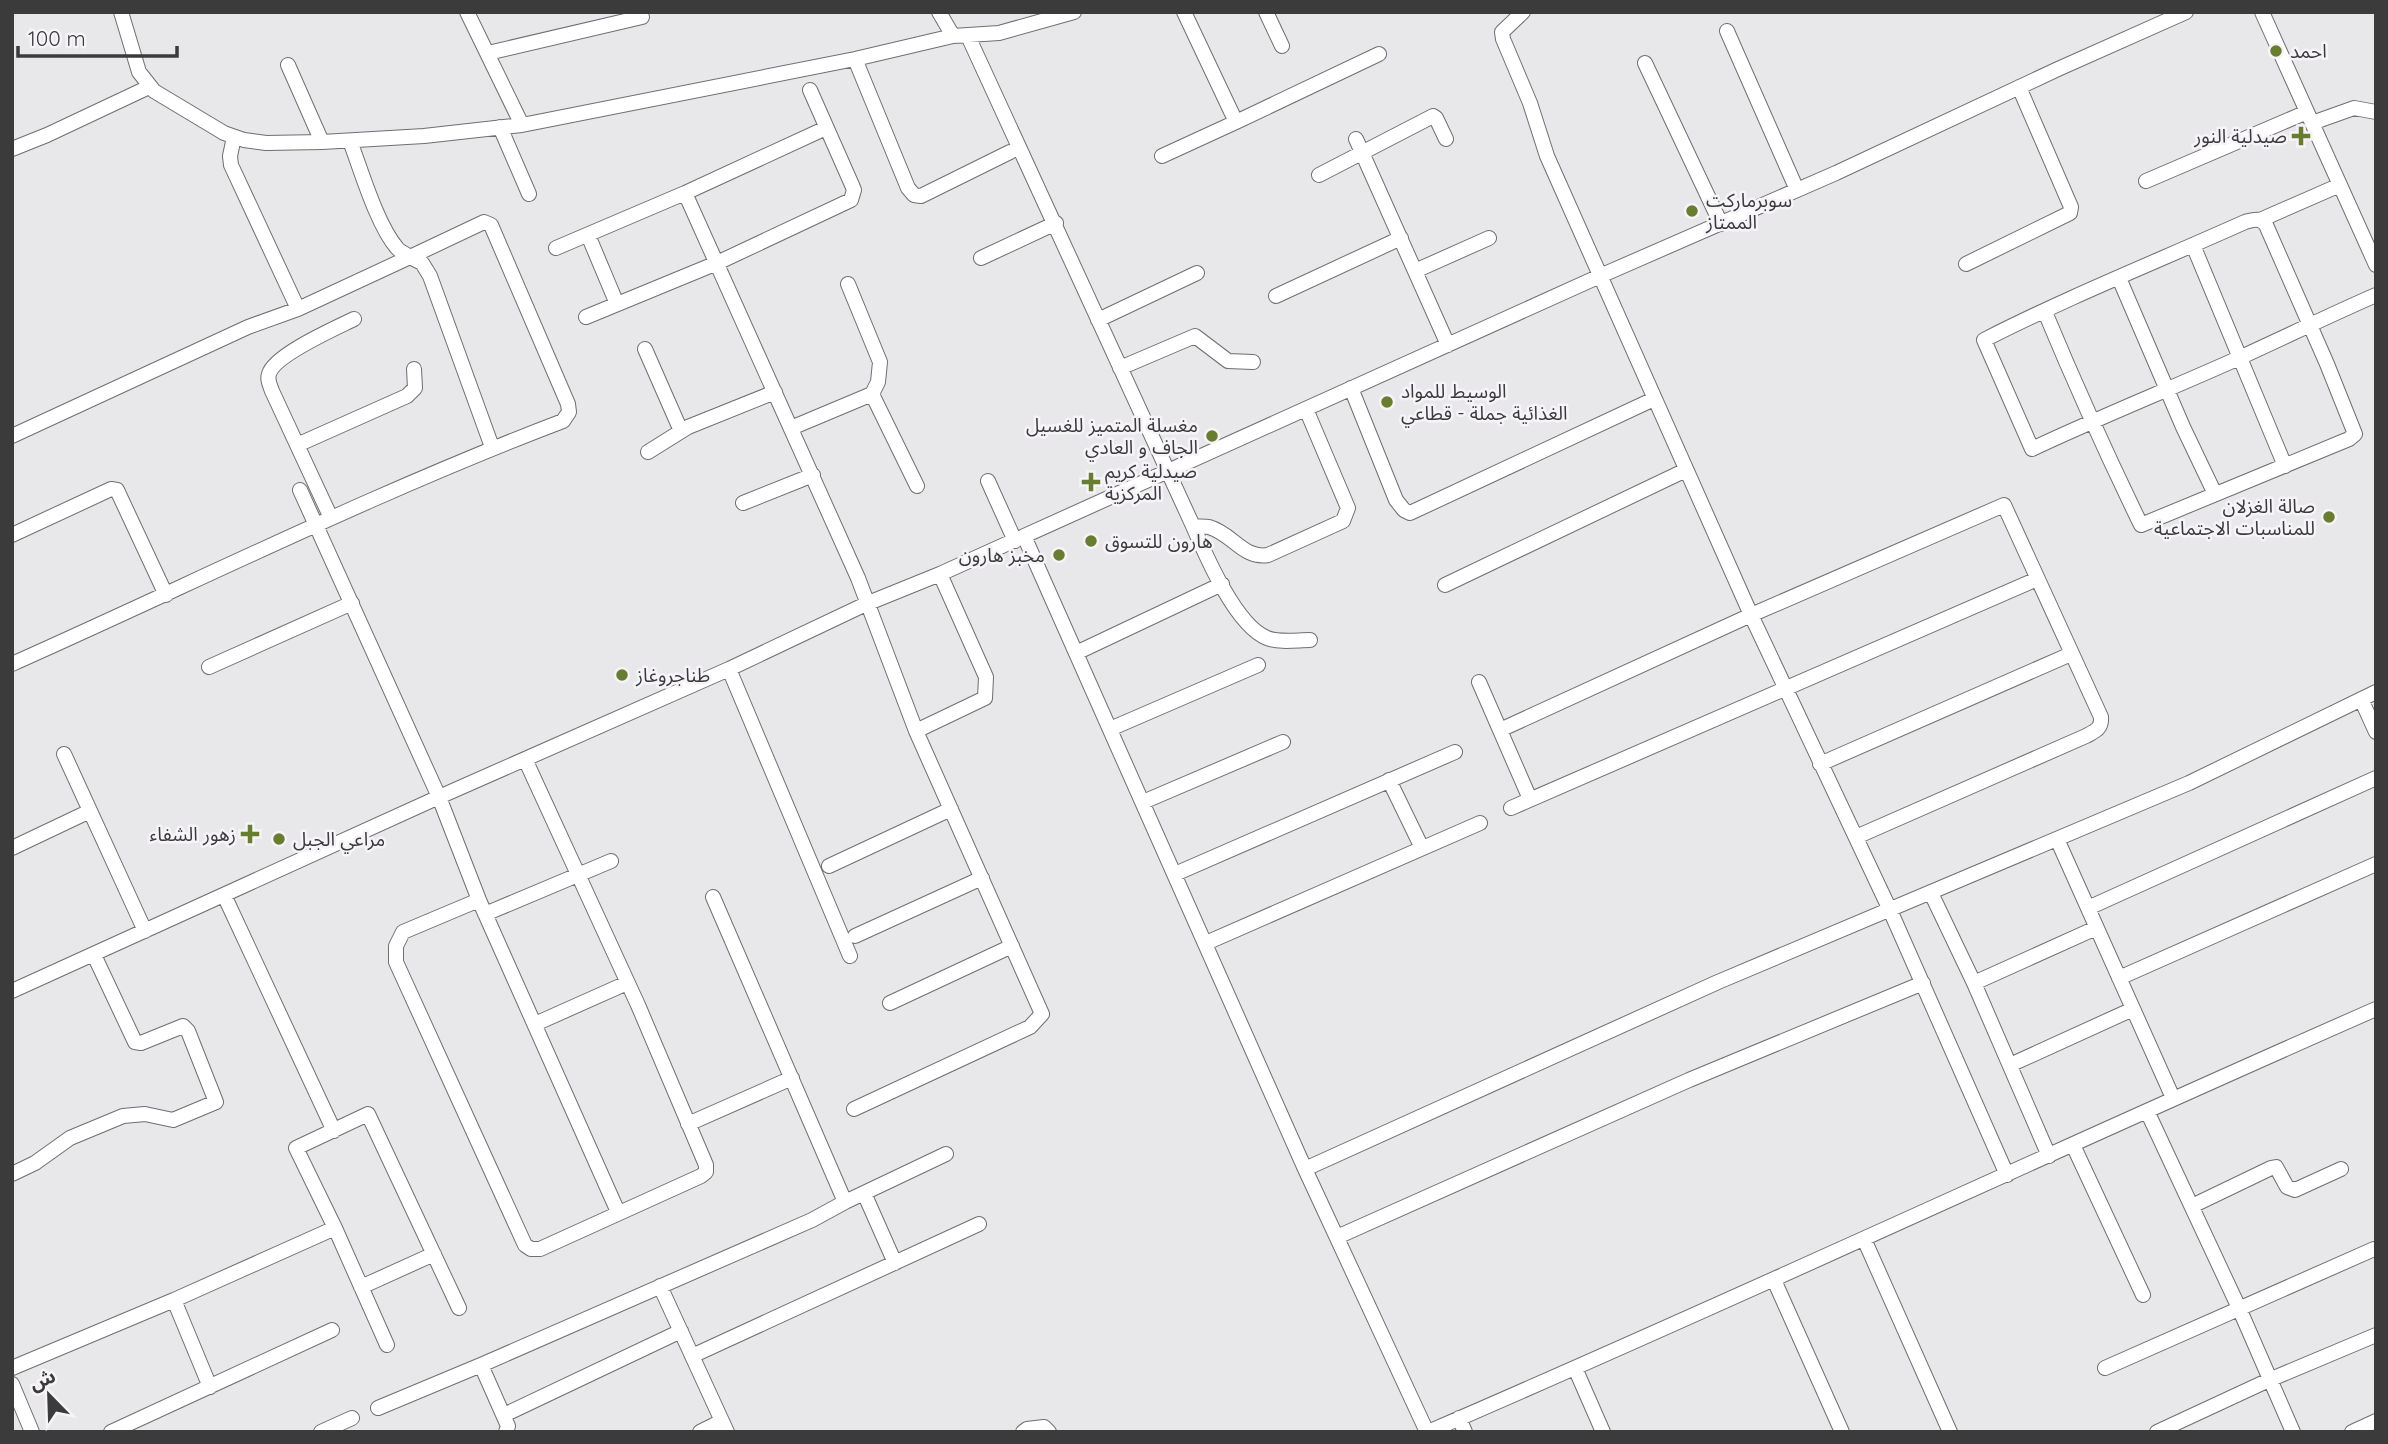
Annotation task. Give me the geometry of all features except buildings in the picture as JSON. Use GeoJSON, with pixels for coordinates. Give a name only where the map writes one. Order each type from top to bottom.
{"type":"FeatureCollection","features":[{"type":"Feature","properties":{"kind":"street"},"geometry":{"type":"LineString","coordinates":[[121,12],[139,72],[149,87],[214,128],[234,137],[266,143],[424,136],[522,125],[855,59],[953,36],[999,33],[1074,12]]}},
{"type":"Feature","properties":{"kind":"street"},"geometry":{"type":"LineString","coordinates":[[467,12],[522,125]]}},
{"type":"Feature","properties":{"kind":"street"},"geometry":{"type":"LineString","coordinates":[[939,12],[953,36]]}},
{"type":"Feature","properties":{"kind":"street"},"geometry":{"type":"LineString","coordinates":[[1184,12],[1236,122]]}},
{"type":"Feature","properties":{"kind":"street"},"geometry":{"type":"LineString","coordinates":[[1266,12],[1282,46]]}},
{"type":"Feature","properties":{"kind":"street"},"geometry":{"type":"LineString","coordinates":[[1523,12],[1502,32],[1503,39],[1530,103],[1547,156],[1784,689],[1890,910],[2007,1175]]}},
{"type":"Feature","properties":{"kind":"street"},"geometry":{"type":"LineString","coordinates":[[12,991],[729,669],[866,604],[940,574],[1600,276],[1721,225],[2186,12]]}},
{"type":"Feature","properties":{"kind":"street"},"geometry":{"type":"LineString","coordinates":[[2262,12],[2376,265]]}},
{"type":"Feature","properties":{"kind":"street"},"geometry":{"type":"LineString","coordinates":[[488,53],[642,17]]}},
{"type":"Feature","properties":{"kind":"street"},"geometry":{"type":"LineString","coordinates":[[1727,31],[1797,190]]}},
{"type":"Feature","properties":{"kind":"street"},"geometry":{"type":"LineString","coordinates":[[968,36],[1056,223],[1167,471],[1223,584],[1244,620],[1255,631],[1266,638],[1278,640],[1310,640]]}},
{"type":"Feature","properties":{"kind":"street"},"geometry":{"type":"LineString","coordinates":[[1162,156],[1379,54]]}},
{"type":"Feature","properties":{"kind":"street"},"geometry":{"type":"LineString","coordinates":[[855,59],[908,188],[914,195],[921,196],[1010,152]]}},
{"type":"Feature","properties":{"kind":"street"},"geometry":{"type":"LineString","coordinates":[[1645,63],[1721,225]]}},
{"type":"Feature","properties":{"kind":"street"},"geometry":{"type":"LineString","coordinates":[[288,65],[322,142]]}},
{"type":"Feature","properties":{"kind":"street"},"geometry":{"type":"LineString","coordinates":[[12,149],[149,87]]}},
{"type":"Feature","properties":{"kind":"street"},"geometry":{"type":"LineString","coordinates":[[1966,264],[2070,213],[2071,207],[2019,87]]}},
{"type":"Feature","properties":{"kind":"street"},"geometry":{"type":"LineString","coordinates":[[586,317],[717,263],[851,200],[852,185],[810,90]]}},
{"type":"Feature","properties":{"kind":"street"},"geometry":{"type":"LineString","coordinates":[[2146,181],[2309,118],[2354,108],[2376,112]]}},
{"type":"Feature","properties":{"kind":"street"},"geometry":{"type":"LineString","coordinates":[[1318,175],[1359,145],[1433,116],[1446,139]]}},
{"type":"Feature","properties":{"kind":"street"},"geometry":{"type":"LineString","coordinates":[[500,127],[529,194]]}},
{"type":"Feature","properties":{"kind":"street"},"geometry":{"type":"LineString","coordinates":[[556,248],[685,193],[826,128]]}},
{"type":"Feature","properties":{"kind":"street"},"geometry":{"type":"LineString","coordinates":[[234,137],[230,156],[232,165],[298,309]]}},
{"type":"Feature","properties":{"kind":"street"},"geometry":{"type":"LineString","coordinates":[[350,141],[388,236],[398,250],[422,263],[430,276],[492,447]]}},
{"type":"Feature","properties":{"kind":"street"},"geometry":{"type":"LineString","coordinates":[[1359,145],[1448,345]]}},
{"type":"Feature","properties":{"kind":"street"},"geometry":{"type":"LineString","coordinates":[[2340,185],[2260,220],[2245,222],[1984,341],[2032,449],[2376,295]]}},
{"type":"Feature","properties":{"kind":"street"},"geometry":{"type":"LineString","coordinates":[[685,193],[858,578],[916,731],[1042,1014],[1030,1027],[854,1109]]}},
{"type":"Feature","properties":{"kind":"street"},"geometry":{"type":"LineString","coordinates":[[2045,312],[2141,525],[2285,467],[2355,434],[2310,324],[2266,225],[2260,220]]}},
{"type":"Feature","properties":{"kind":"street"},"geometry":{"type":"LineString","coordinates":[[12,436],[248,327],[298,309],[480,223],[488,222],[568,404],[569,412],[564,421],[492,447],[316,524],[166,596],[12,664]]}},
{"type":"Feature","properties":{"kind":"street"},"geometry":{"type":"LineString","coordinates":[[981,258],[1056,223]]}},
{"type":"Feature","properties":{"kind":"street"},"geometry":{"type":"LineString","coordinates":[[588,235],[617,304]]}},
{"type":"Feature","properties":{"kind":"street"},"geometry":{"type":"LineString","coordinates":[[1276,296],[1401,238]]}},
{"type":"Feature","properties":{"kind":"street"},"geometry":{"type":"LineString","coordinates":[[1415,271],[1489,238]]}},
{"type":"Feature","properties":{"kind":"street"},"geometry":{"type":"LineString","coordinates":[[2193,245],[2285,467]]}},
{"type":"Feature","properties":{"kind":"street"},"geometry":{"type":"LineString","coordinates":[[1098,320],[1196,273]]}},
{"type":"Feature","properties":{"kind":"street"},"geometry":{"type":"LineString","coordinates":[[2119,278],[2215,495]]}},
{"type":"Feature","properties":{"kind":"street"},"geometry":{"type":"LineString","coordinates":[[791,428],[872,394],[878,382],[880,362],[848,284]]}},
{"type":"Feature","properties":{"kind":"street"},"geometry":{"type":"LineString","coordinates":[[331,518],[272,391],[269,373],[273,366],[297,349],[354,319]]}},
{"type":"Feature","properties":{"kind":"street"},"geometry":{"type":"LineString","coordinates":[[1120,368],[1195,336],[1228,361],[1253,362]]}},
{"type":"Feature","properties":{"kind":"street"},"geometry":{"type":"LineString","coordinates":[[645,349],[681,431]]}},
{"type":"Feature","properties":{"kind":"street"},"geometry":{"type":"LineString","coordinates":[[297,445],[413,393],[414,369]]}},
{"type":"Feature","properties":{"kind":"street"},"geometry":{"type":"LineString","coordinates":[[1351,388],[1396,500],[1410,513],[1654,399]]}},
{"type":"Feature","properties":{"kind":"street"},"geometry":{"type":"LineString","coordinates":[[648,452],[681,431],[775,393]]}},
{"type":"Feature","properties":{"kind":"street"},"geometry":{"type":"LineString","coordinates":[[872,394],[917,486]]}},
{"type":"Feature","properties":{"kind":"street"},"geometry":{"type":"LineString","coordinates":[[1193,526],[1209,527],[1234,541],[1244,551],[1261,556],[1343,521],[1348,508],[1307,409]]}},
{"type":"Feature","properties":{"kind":"street"},"geometry":{"type":"LineString","coordinates":[[1445,585],[1686,470]]}},
{"type":"Feature","properties":{"kind":"street"},"geometry":{"type":"LineString","coordinates":[[743,503],[813,475]]}},
{"type":"Feature","properties":{"kind":"street"},"geometry":{"type":"LineString","coordinates":[[988,481],[1076,653],[1305,1169],[1427,1432],[1462,1425],[1575,1368],[2376,1009]]}},
{"type":"Feature","properties":{"kind":"street"},"geometry":{"type":"LineString","coordinates":[[12,535],[111,489],[117,490],[166,596]]}},
{"type":"Feature","properties":{"kind":"street"},"geometry":{"type":"LineString","coordinates":[[300,490],[439,797],[485,914],[618,1212]]}},
{"type":"Feature","properties":{"kind":"street"},"geometry":{"type":"LineString","coordinates":[[1500,730],[1751,615],[2004,505],[2102,724],[2099,730],[1856,837]]}},
{"type":"Feature","properties":{"kind":"street"},"geometry":{"type":"LineString","coordinates":[[916,731],[985,698],[987,689],[986,677],[940,574]]}},
{"type":"Feature","properties":{"kind":"street"},"geometry":{"type":"LineString","coordinates":[[1511,808],[2037,579]]}},
{"type":"Feature","properties":{"kind":"street"},"geometry":{"type":"LineString","coordinates":[[1076,653],[1223,584]]}},
{"type":"Feature","properties":{"kind":"street"},"geometry":{"type":"LineString","coordinates":[[209,667],[352,603]]}},
{"type":"Feature","properties":{"kind":"street"},"geometry":{"type":"LineString","coordinates":[[1820,764],[2071,654]]}},
{"type":"Feature","properties":{"kind":"street"},"geometry":{"type":"LineString","coordinates":[[1110,729],[1258,665]]}},
{"type":"Feature","properties":{"kind":"street"},"geometry":{"type":"LineString","coordinates":[[729,669],[850,956]]}},
{"type":"Feature","properties":{"kind":"street"},"geometry":{"type":"LineString","coordinates":[[1479,682],[1530,799]]}},
{"type":"Feature","properties":{"kind":"street"},"geometry":{"type":"LineString","coordinates":[[1305,1169],[1610,1029],[2189,783],[2376,692]]}},
{"type":"Feature","properties":{"kind":"street"},"geometry":{"type":"LineString","coordinates":[[2361,699],[2376,732]]}},
{"type":"Feature","properties":{"kind":"street"},"geometry":{"type":"LineString","coordinates":[[1143,802],[1283,742]]}},
{"type":"Feature","properties":{"kind":"street"},"geometry":{"type":"LineString","coordinates":[[1175,874],[1455,751]]}},
{"type":"Feature","properties":{"kind":"street"},"geometry":{"type":"LineString","coordinates":[[64,754],[145,931]]}},
{"type":"Feature","properties":{"kind":"street"},"geometry":{"type":"LineString","coordinates":[[479,900],[403,932],[396,946],[396,962],[525,1245],[531,1249],[540,1249],[701,1176],[706,1172],[706,1165],[525,759]]}},
{"type":"Feature","properties":{"kind":"street"},"geometry":{"type":"LineString","coordinates":[[2088,908],[2376,778]]}},
{"type":"Feature","properties":{"kind":"street"},"geometry":{"type":"LineString","coordinates":[[1389,780],[1422,848]]}},
{"type":"Feature","properties":{"kind":"street"},"geometry":{"type":"LineString","coordinates":[[829,866],[951,809]]}},
{"type":"Feature","properties":{"kind":"street"},"geometry":{"type":"LineString","coordinates":[[12,848],[90,811]]}},
{"type":"Feature","properties":{"kind":"street"},"geometry":{"type":"LineString","coordinates":[[1206,943],[1480,823]]}},
{"type":"Feature","properties":{"kind":"street"},"geometry":{"type":"LineString","coordinates":[[2057,839],[2173,1098]]}},
{"type":"Feature","properties":{"kind":"street"},"geometry":{"type":"LineString","coordinates":[[485,914],[611,861]]}},
{"type":"Feature","properties":{"kind":"street"},"geometry":{"type":"LineString","coordinates":[[2119,978],[2376,864]]}},
{"type":"Feature","properties":{"kind":"street"},"geometry":{"type":"LineString","coordinates":[[855,936],[982,878]]}},
{"type":"Feature","properties":{"kind":"street"},"geometry":{"type":"LineString","coordinates":[[1931,892],[1974,983],[2049,1156]]}},
{"type":"Feature","properties":{"kind":"street"},"geometry":{"type":"LineString","coordinates":[[224,895],[334,1131]]}},
{"type":"Feature","properties":{"kind":"street"},"geometry":{"type":"LineString","coordinates":[[713,897],[845,1202]]}},
{"type":"Feature","properties":{"kind":"street"},"geometry":{"type":"LineString","coordinates":[[1974,983],[2096,928]]}},
{"type":"Feature","properties":{"kind":"street"},"geometry":{"type":"LineString","coordinates":[[890,1003],[1012,946]]}},
{"type":"Feature","properties":{"kind":"street"},"geometry":{"type":"LineString","coordinates":[[12,1174],[44,1158],[70,1138],[123,1116],[145,1114],[173,1120],[216,1101],[188,1031],[183,1026],[141,1043],[135,1042],[94,955]]}},
{"type":"Feature","properties":{"kind":"street"},"geometry":{"type":"LineString","coordinates":[[536,1024],[627,983]]}},
{"type":"Feature","properties":{"kind":"street"},"geometry":{"type":"LineString","coordinates":[[1337,1237],[1689,1080],[1923,983]]}},
{"type":"Feature","properties":{"kind":"street"},"geometry":{"type":"LineString","coordinates":[[2010,1065],[2133,1009]]}},
{"type":"Feature","properties":{"kind":"street"},"geometry":{"type":"LineString","coordinates":[[688,1124],[792,1078]]}},
{"type":"Feature","properties":{"kind":"street"},"geometry":{"type":"LineString","coordinates":[[2147,1111],[2239,1308],[2293,1432]]}},
{"type":"Feature","properties":{"kind":"street"},"geometry":{"type":"LineString","coordinates":[[387,1345],[296,1148],[368,1114],[459,1308]]}},
{"type":"Feature","properties":{"kind":"street"},"geometry":{"type":"LineString","coordinates":[[2073,1145],[2143,1295]]}},
{"type":"Feature","properties":{"kind":"street"},"geometry":{"type":"LineString","coordinates":[[378,1408],[812,1220],[946,1154]]}},
{"type":"Feature","properties":{"kind":"street"},"geometry":{"type":"LineString","coordinates":[[2192,1206],[2271,1168],[2276,1167],[2287,1187],[2295,1189],[2341,1169]]}},
{"type":"Feature","properties":{"kind":"street"},"geometry":{"type":"LineString","coordinates":[[864,1193],[895,1263]]}},
{"type":"Feature","properties":{"kind":"street"},"geometry":{"type":"LineString","coordinates":[[692,1356],[979,1224]]}},
{"type":"Feature","properties":{"kind":"street"},"geometry":{"type":"LineString","coordinates":[[12,1368],[335,1228]]}},
{"type":"Feature","properties":{"kind":"street"},"geometry":{"type":"LineString","coordinates":[[1864,1239],[1950,1432]]}},
{"type":"Feature","properties":{"kind":"street"},"geometry":{"type":"LineString","coordinates":[[2105,1368],[2374,1249]]}},
{"type":"Feature","properties":{"kind":"street"},"geometry":{"type":"LineString","coordinates":[[361,1287],[434,1254]]}},
{"type":"Feature","properties":{"kind":"street"},"geometry":{"type":"LineString","coordinates":[[1774,1280],[1842,1432]]}},
{"type":"Feature","properties":{"kind":"street"},"geometry":{"type":"LineString","coordinates":[[660,1286],[724,1427],[700,1432]]}},
{"type":"Feature","properties":{"kind":"street"},"geometry":{"type":"LineString","coordinates":[[174,1300],[210,1387]]}},
{"type":"Feature","properties":{"kind":"street"},"geometry":{"type":"LineString","coordinates":[[111,1432],[332,1330]]}},
{"type":"Feature","properties":{"kind":"street"},"geometry":{"type":"LineString","coordinates":[[503,1415],[681,1331]]}},
{"type":"Feature","properties":{"kind":"street"},"geometry":{"type":"LineString","coordinates":[[2157,1432],[2269,1380],[2376,1335]]}},
{"type":"Feature","properties":{"kind":"street"},"geometry":{"type":"LineString","coordinates":[[481,1365],[508,1426],[506,1432]]}},
{"type":"Feature","properties":{"kind":"street"},"geometry":{"type":"LineString","coordinates":[[1575,1368],[1603,1432]]}},
{"type":"Feature","properties":{"kind":"street"},"geometry":{"type":"LineString","coordinates":[[12,1384],[30,1431]]}},
{"type":"Feature","properties":{"kind":"street"},"geometry":{"type":"LineString","coordinates":[[321,1432],[352,1418]]}},
{"type":"Feature","properties":{"kind":"street"},"geometry":{"type":"LineString","coordinates":[[2352,1432],[2376,1422]]}},
{"type":"Feature","properties":{"kind":"street"},"geometry":{"type":"LineString","coordinates":[[1023,1432],[1044,1427],[1049,1432]]}},
{"type":"Feature","properties":{"kind":"place","name":"احمد"},"geometry":{"type":"Point","coordinates":[2276,51]}},
{"type":"Feature","properties":{"kind":"place","name":"صيدلية النور"},"geometry":{"type":"Point","coordinates":[2301,136]}},
{"type":"Feature","properties":{"kind":"place","name":"سوبرماركت الممتاز"},"geometry":{"type":"Point","coordinates":[1692,211]}},
{"type":"Feature","properties":{"kind":"place","name":"الوسيط للمواد الغذائية جملة - قطاعي"},"geometry":{"type":"Point","coordinates":[1387,402]}},
{"type":"Feature","properties":{"kind":"place","name":"مغسلة المتميز للغسيل الجاف و العادي"},"geometry":{"type":"Point","coordinates":[1212,436]}},
{"type":"Feature","properties":{"kind":"place","name":"صيدلية كريم المركزية"},"geometry":{"type":"Point","coordinates":[1091,482]}},
{"type":"Feature","properties":{"kind":"place","name":"صالة الغزلان للمناسبات الاجتماعية"},"geometry":{"type":"Point","coordinates":[2329,517]}},
{"type":"Feature","properties":{"kind":"place","name":"هارون للتسوق"},"geometry":{"type":"Point","coordinates":[1091,541]}},
{"type":"Feature","properties":{"kind":"place","name":"مخبز هارون"},"geometry":{"type":"Point","coordinates":[1059,555]}},
{"type":"Feature","properties":{"kind":"place","name":"طناجروغاز"},"geometry":{"type":"Point","coordinates":[622,675]}},
{"type":"Feature","properties":{"kind":"place","name":"زهور الشفاء"},"geometry":{"type":"Point","coordinates":[250,834]}},
{"type":"Feature","properties":{"kind":"place","name":"مراعي الجبل"},"geometry":{"type":"Point","coordinates":[279,839]}}]}
